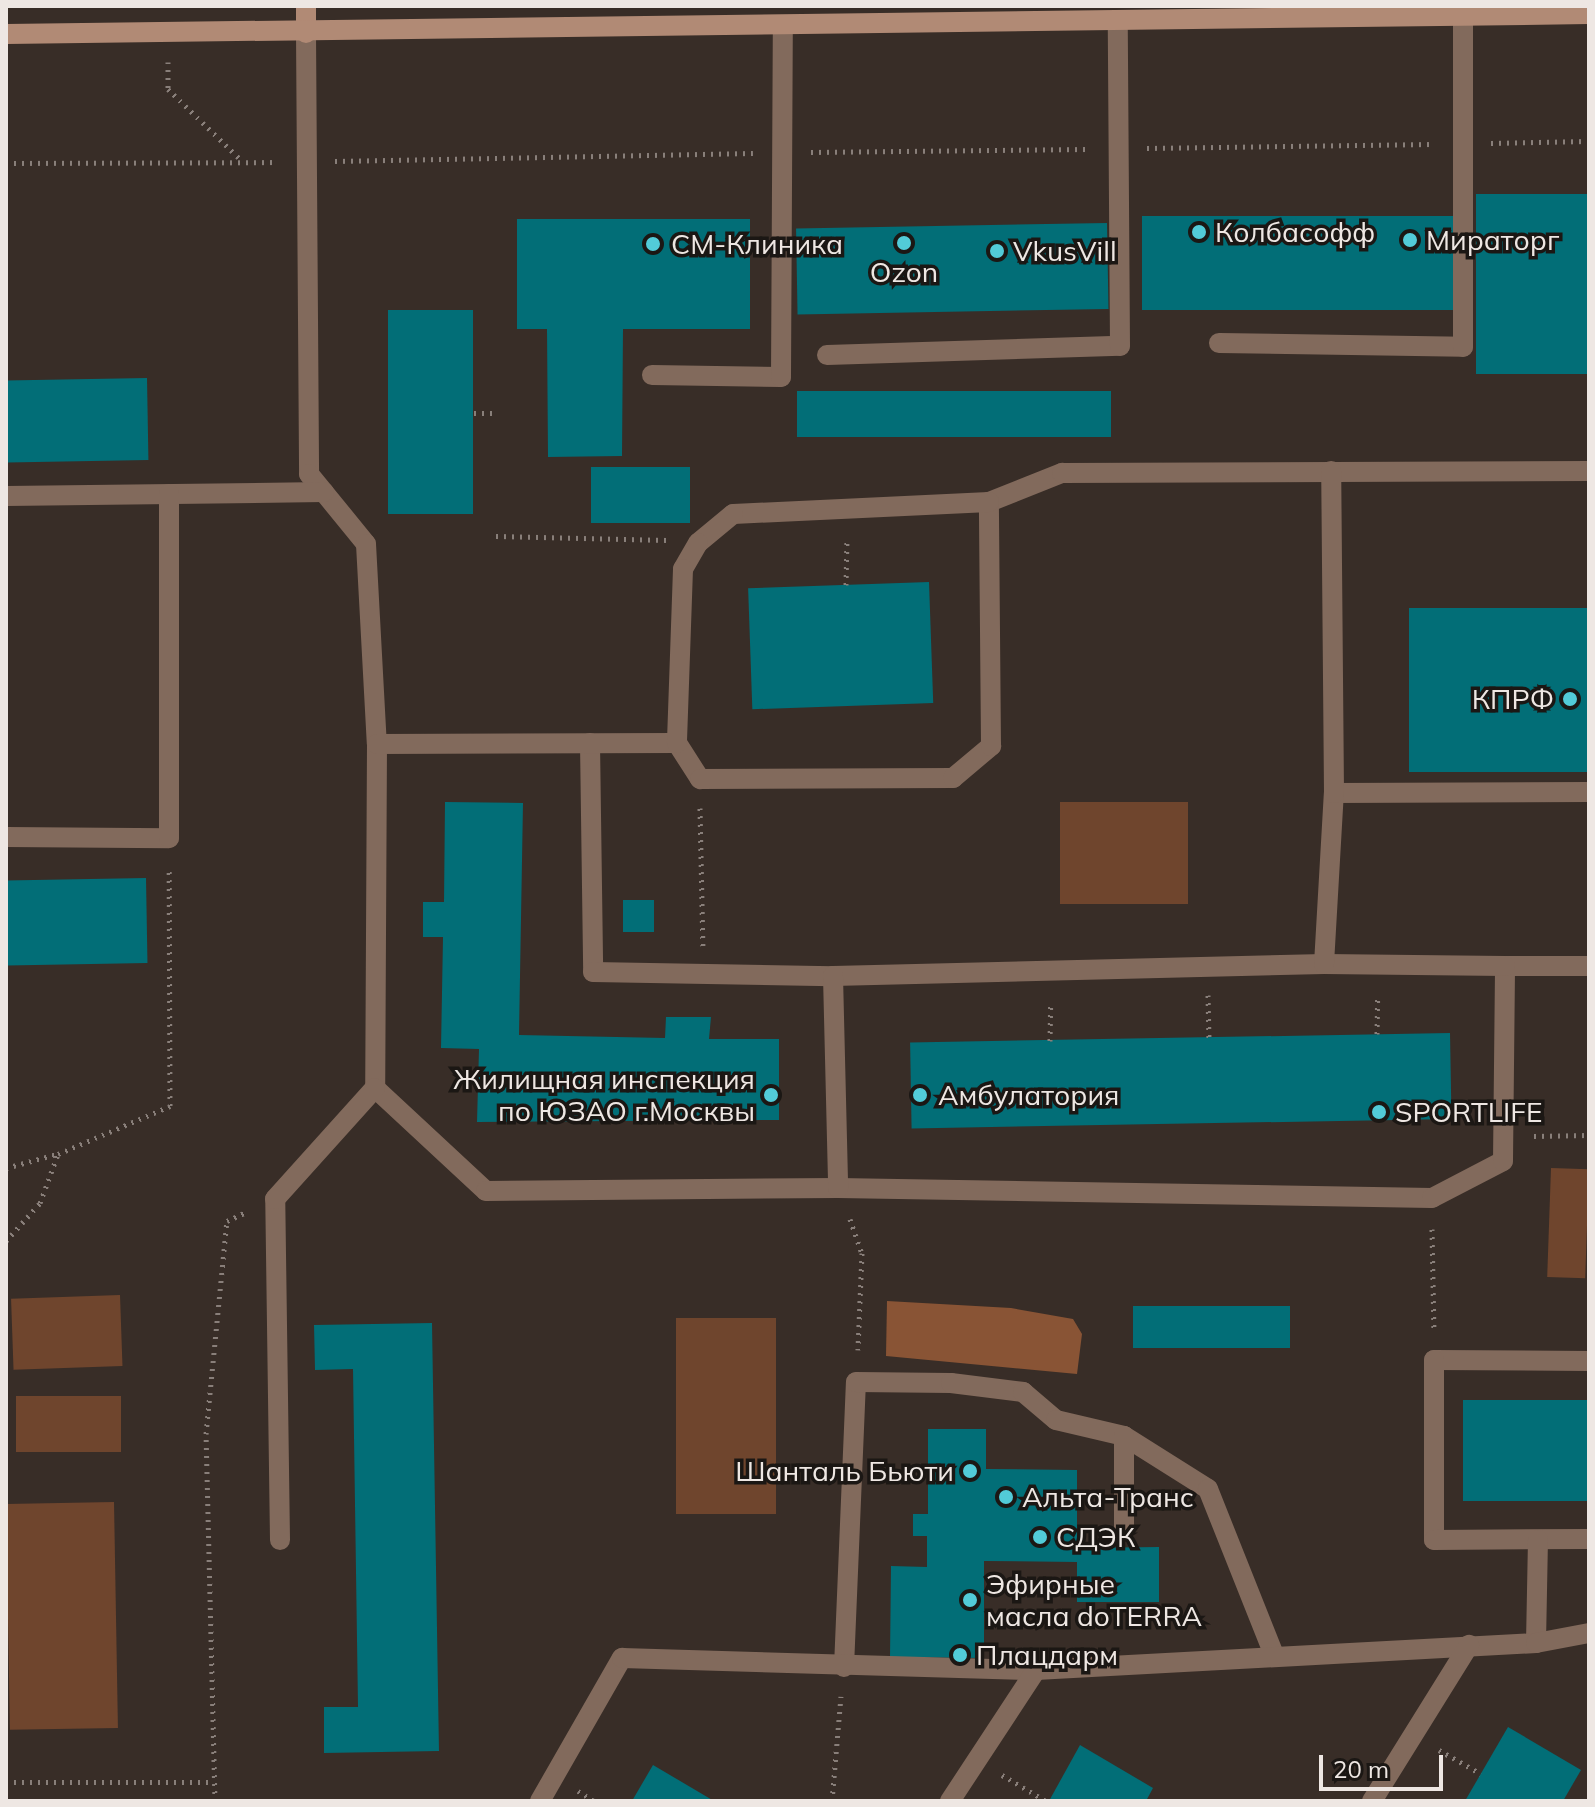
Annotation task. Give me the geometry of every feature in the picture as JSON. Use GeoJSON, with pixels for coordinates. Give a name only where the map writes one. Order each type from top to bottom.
{"type":"FeatureCollection","features":[{"type":"Feature","properties":{"kind":"main road"},"geometry":{"type":"LineString","coordinates":[[306,6],[306,33]]}},
{"type":"Feature","properties":{"kind":"main road"},"geometry":{"type":"LineString","coordinates":[[6,34],[783,27],[1589,14]]}},
{"type":"Feature","properties":{"kind":"lane"},"geometry":{"type":"LineString","coordinates":[[1219,343],[1463,347],[1463,17]]}},
{"type":"Feature","properties":{"kind":"lane"},"geometry":{"type":"LineString","coordinates":[[827,355],[1120,346],[1118,21]]}},
{"type":"Feature","properties":{"kind":"lane"},"geometry":{"type":"LineString","coordinates":[[652,375],[781,377],[783,27]]}},
{"type":"Feature","properties":{"kind":"lane"},"geometry":{"type":"LineString","coordinates":[[280,1540],[275,1199],[375,1088],[377,744],[366,544],[309,474],[306,33]]}},
{"type":"Feature","properties":{"kind":"lane"},"geometry":{"type":"LineString","coordinates":[[1324,964],[1334,793],[1331,471]]}},
{"type":"Feature","properties":{"kind":"lane"},"geometry":{"type":"LineString","coordinates":[[989,502],[991,746],[953,778],[700,779],[677,743],[683,569],[698,543],[733,514],[847,506],[989,502],[1062,473],[1589,471]]}},
{"type":"Feature","properties":{"kind":"lane"},"geometry":{"type":"LineString","coordinates":[[6,496],[324,492]]}},
{"type":"Feature","properties":{"kind":"lane"},"geometry":{"type":"LineString","coordinates":[[6,837],[169,838],[169,494]]}},
{"type":"Feature","properties":{"kind":"lane"},"geometry":{"type":"LineString","coordinates":[[590,743],[593,972],[833,976],[1324,964],[1589,966]]}},
{"type":"Feature","properties":{"kind":"lane"},"geometry":{"type":"LineString","coordinates":[[377,744],[677,743]]}},
{"type":"Feature","properties":{"kind":"lane"},"geometry":{"type":"LineString","coordinates":[[1334,793],[1589,792]]}},
{"type":"Feature","properties":{"kind":"lane"},"geometry":{"type":"LineString","coordinates":[[375,1088],[486,1191],[838,1188],[1432,1198],[1503,1161],[1505,966]]}},
{"type":"Feature","properties":{"kind":"lane"},"geometry":{"type":"LineString","coordinates":[[833,976],[838,1188]]}},
{"type":"Feature","properties":{"kind":"lane"},"geometry":{"type":"LineString","coordinates":[[1589,1361],[1434,1360],[1434,1540],[1589,1539]]}},
{"type":"Feature","properties":{"kind":"lane"},"geometry":{"type":"LineString","coordinates":[[844,1667],[856,1382],[951,1383],[1023,1392],[1056,1420],[1124,1436],[1208,1489],[1274,1655]]}},
{"type":"Feature","properties":{"kind":"lane"},"geometry":{"type":"LineString","coordinates":[[1124,1436],[1124,1528]]}},
{"type":"Feature","properties":{"kind":"lane"},"geometry":{"type":"LineString","coordinates":[[1536,1643],[1538,1540]]}},
{"type":"Feature","properties":{"kind":"lane"},"geometry":{"type":"LineString","coordinates":[[540,1801],[622,1658],[844,1667],[1036,1670],[1536,1643],[1589,1633]]}},
{"type":"Feature","properties":{"kind":"lane"},"geometry":{"type":"LineString","coordinates":[[1372,1801],[1469,1645]]}},
{"type":"Feature","properties":{"kind":"lane"},"geometry":{"type":"LineString","coordinates":[[950,1801],[1036,1670]]}},
{"type":"Feature","properties":{"kind":"path"},"geometry":{"type":"LineString","coordinates":[[168,34],[168,89],[242,162]]}},
{"type":"Feature","properties":{"kind":"path"},"geometry":{"type":"LineString","coordinates":[[474,413],[497,413]]}},
{"type":"Feature","properties":{"kind":"path"},"geometry":{"type":"LineString","coordinates":[[846,585],[847,506]]}},
{"type":"Feature","properties":{"kind":"path"},"geometry":{"type":"LineString","coordinates":[[496,536],[597,535],[698,543]]}},
{"type":"Feature","properties":{"kind":"path"},"geometry":{"type":"LineString","coordinates":[[700,779],[704,974]]}},
{"type":"Feature","properties":{"kind":"path"},"geometry":{"type":"LineString","coordinates":[[6,1168],[58,1154],[170,1106],[169,838]]}},
{"type":"Feature","properties":{"kind":"path"},"geometry":{"type":"LineString","coordinates":[[1377,1034],[1378,965]]}},
{"type":"Feature","properties":{"kind":"path"},"geometry":{"type":"LineString","coordinates":[[1207,967],[1209,1038]]}},
{"type":"Feature","properties":{"kind":"path"},"geometry":{"type":"LineString","coordinates":[[1050,1041],[1051,971]]}},
{"type":"Feature","properties":{"kind":"path"},"geometry":{"type":"LineString","coordinates":[[1503,1136],[1589,1135]]}},
{"type":"Feature","properties":{"kind":"path"},"geometry":{"type":"LineString","coordinates":[[6,1241],[40,1203],[58,1154]]}},
{"type":"Feature","properties":{"kind":"path"},"geometry":{"type":"LineString","coordinates":[[838,1188],[862,1253],[856,1382]]}},
{"type":"Feature","properties":{"kind":"path"},"geometry":{"type":"LineString","coordinates":[[1432,1198],[1434,1360]]}},
{"type":"Feature","properties":{"kind":"path"},"geometry":{"type":"LineString","coordinates":[[215,1801],[211,1782],[206,1434],[227,1221],[275,1199]]}},
{"type":"Feature","properties":{"kind":"path"},"geometry":{"type":"LineString","coordinates":[[832,1801],[844,1667]]}},
{"type":"Feature","properties":{"kind":"path"},"geometry":{"type":"LineString","coordinates":[[1411,1734],[1481,1774]]}},
{"type":"Feature","properties":{"kind":"path"},"geometry":{"type":"LineString","coordinates":[[977,1760],[1046,1801]]}},
{"type":"Feature","properties":{"kind":"path"},"geometry":{"type":"LineString","coordinates":[[6,1782],[211,1782]]}},
{"type":"Feature","properties":{"kind":"shaded area"},"geometry":{"type":"Polygon","coordinates":[[[1060,802],[1188,802],[1188,904],[1060,904],[1060,802]]]}},
{"type":"Feature","properties":{"kind":"shaded area"},"geometry":{"type":"Polygon","coordinates":[[[1551,1168],[1589,1169],[1585,1278],[1547,1277],[1551,1168]]]}},
{"type":"Feature","properties":{"kind":"shaded area"},"geometry":{"type":"Polygon","coordinates":[[[120,1295],[122,1366],[14,1370],[11,1299],[120,1295]]]}},
{"type":"Feature","properties":{"kind":"shaded area"},"geometry":{"type":"Polygon","coordinates":[[[887,1301],[1011,1308],[1073,1319],[1082,1334],[1077,1374],[886,1356],[887,1301]]]}},
{"type":"Feature","properties":{"kind":"shaded area"},"geometry":{"type":"Polygon","coordinates":[[[676,1318],[776,1318],[776,1514],[676,1514],[676,1318]]]}},
{"type":"Feature","properties":{"kind":"shaded area"},"geometry":{"type":"Polygon","coordinates":[[[16,1396],[121,1396],[121,1452],[16,1452],[16,1396]]]}},
{"type":"Feature","properties":{"kind":"shaded area"},"geometry":{"type":"Polygon","coordinates":[[[114,1502],[118,1728],[10,1730],[6,1504],[114,1502]]]}},
{"type":"Feature","properties":{"kind":"building"},"geometry":{"type":"Polygon","coordinates":[[[1476,194],[1589,194],[1589,374],[1476,374],[1476,194]]]}},
{"type":"Feature","properties":{"kind":"building"},"geometry":{"type":"Polygon","coordinates":[[[1142,216],[1457,216],[1457,310],[1142,310],[1142,216]]]}},
{"type":"Feature","properties":{"kind":"building"},"geometry":{"type":"Polygon","coordinates":[[[517,219],[750,219],[750,329],[623,329],[622,456],[548,457],[547,329],[517,329],[517,219]]]}},
{"type":"Feature","properties":{"kind":"building"},"geometry":{"type":"Polygon","coordinates":[[[1107,223],[1109,309],[798,314],[796,228],[1107,223]]]}},
{"type":"Feature","properties":{"kind":"building"},"geometry":{"type":"Polygon","coordinates":[[[388,310],[473,310],[473,514],[388,514],[388,310]]]}},
{"type":"Feature","properties":{"kind":"building"},"geometry":{"type":"Polygon","coordinates":[[[147,378],[148,460],[7,462],[6,380],[147,378]]]}},
{"type":"Feature","properties":{"kind":"building"},"geometry":{"type":"Polygon","coordinates":[[[797,391],[1111,391],[1111,437],[797,437],[797,391]]]}},
{"type":"Feature","properties":{"kind":"building"},"geometry":{"type":"Polygon","coordinates":[[[591,467],[690,467],[690,523],[591,523],[591,467]]]}},
{"type":"Feature","properties":{"kind":"building"},"geometry":{"type":"Polygon","coordinates":[[[929,582],[933,703],[752,709],[748,588],[929,582]]]}},
{"type":"Feature","properties":{"kind":"building"},"geometry":{"type":"Polygon","coordinates":[[[1409,608],[1589,608],[1589,772],[1409,772],[1409,608]]]}},
{"type":"Feature","properties":{"kind":"building"},"geometry":{"type":"Polygon","coordinates":[[[445,802],[523,803],[519,1035],[665,1038],[666,1017],[711,1017],[709,1039],[779,1039],[779,1120],[477,1122],[479,1049],[441,1048],[443,937],[423,937],[423,902],[444,902],[445,802]]]}},
{"type":"Feature","properties":{"kind":"building"},"geometry":{"type":"Polygon","coordinates":[[[146,878],[147,963],[8,965],[6,880],[146,878]]]}},
{"type":"Feature","properties":{"kind":"building"},"geometry":{"type":"Polygon","coordinates":[[[623,900],[654,900],[654,932],[623,932],[623,900]]]}},
{"type":"Feature","properties":{"kind":"building"},"geometry":{"type":"Polygon","coordinates":[[[1450,1033],[1452,1119],[912,1128],[910,1042],[1450,1033]]]}},
{"type":"Feature","properties":{"kind":"building"},"geometry":{"type":"Polygon","coordinates":[[[1133,1306],[1290,1306],[1290,1348],[1133,1348],[1133,1306]]]}},
{"type":"Feature","properties":{"kind":"building"},"geometry":{"type":"Polygon","coordinates":[[[432,1323],[439,1751],[324,1753],[324,1707],[358,1707],[353,1369],[315,1370],[314,1325],[432,1323]]]}},
{"type":"Feature","properties":{"kind":"building"},"geometry":{"type":"Polygon","coordinates":[[[1463,1400],[1589,1400],[1589,1501],[1463,1501],[1463,1400]]]}},
{"type":"Feature","properties":{"kind":"building"},"geometry":{"type":"Polygon","coordinates":[[[928,1429],[986,1429],[986,1469],[1077,1470],[1077,1548],[1159,1547],[1159,1602],[1077,1602],[1077,1562],[984,1561],[984,1658],[890,1657],[891,1566],[927,1567],[927,1536],[913,1536],[913,1514],[928,1514],[928,1429]]]}},
{"type":"Feature","properties":{"kind":"building"},"geometry":{"type":"Polygon","coordinates":[[[1508,1727],[1581,1770],[1563,1801],[1465,1801],[1508,1727]]]}},
{"type":"Feature","properties":{"kind":"building"},"geometry":{"type":"Polygon","coordinates":[[[1080,1745],[1153,1788],[1146,1801],[1049,1801],[1080,1745]]]}},
{"type":"Feature","properties":{"kind":"building"},"geometry":{"type":"Polygon","coordinates":[[[653,1765],[714,1801],[632,1801],[653,1765]]]}},
{"type":"Feature","properties":{"kind":"place","name":"Колбасофф"},"geometry":{"type":"Point","coordinates":[1199,232]}},
{"type":"Feature","properties":{"kind":"place","name":"Мираторг"},"geometry":{"type":"Point","coordinates":[1410,240]}},
{"type":"Feature","properties":{"kind":"place","name":"Ozon"},"geometry":{"type":"Point","coordinates":[904,243]}},
{"type":"Feature","properties":{"kind":"place","name":"СМ-Клиника"},"geometry":{"type":"Point","coordinates":[653,244]}},
{"type":"Feature","properties":{"kind":"place","name":"VkusVill"},"geometry":{"type":"Point","coordinates":[997,251]}},
{"type":"Feature","properties":{"kind":"place","name":"КПРФ"},"geometry":{"type":"Point","coordinates":[1570,699]}},
{"type":"Feature","properties":{"kind":"place","name":"Жилищная инспекция по ЮЗАО г.Москвы"},"geometry":{"type":"Point","coordinates":[771,1095]}},
{"type":"Feature","properties":{"kind":"place","name":"Амбулатория"},"geometry":{"type":"Point","coordinates":[920,1095]}},
{"type":"Feature","properties":{"kind":"place","name":"SPORTLIFE"},"geometry":{"type":"Point","coordinates":[1379,1112]}},
{"type":"Feature","properties":{"kind":"place","name":"Шанталь Бьюти"},"geometry":{"type":"Point","coordinates":[970,1471]}},
{"type":"Feature","properties":{"kind":"place","name":"Альта-Транс"},"geometry":{"type":"Point","coordinates":[1006,1497]}},
{"type":"Feature","properties":{"kind":"place","name":"СДЭК"},"geometry":{"type":"Point","coordinates":[1040,1537]}},
{"type":"Feature","properties":{"kind":"place","name":"Эфирные масла doTERRA"},"geometry":{"type":"Point","coordinates":[970,1600]}},
{"type":"Feature","properties":{"kind":"place","name":"Плацдарм"},"geometry":{"type":"Point","coordinates":[960,1655]}}]}
